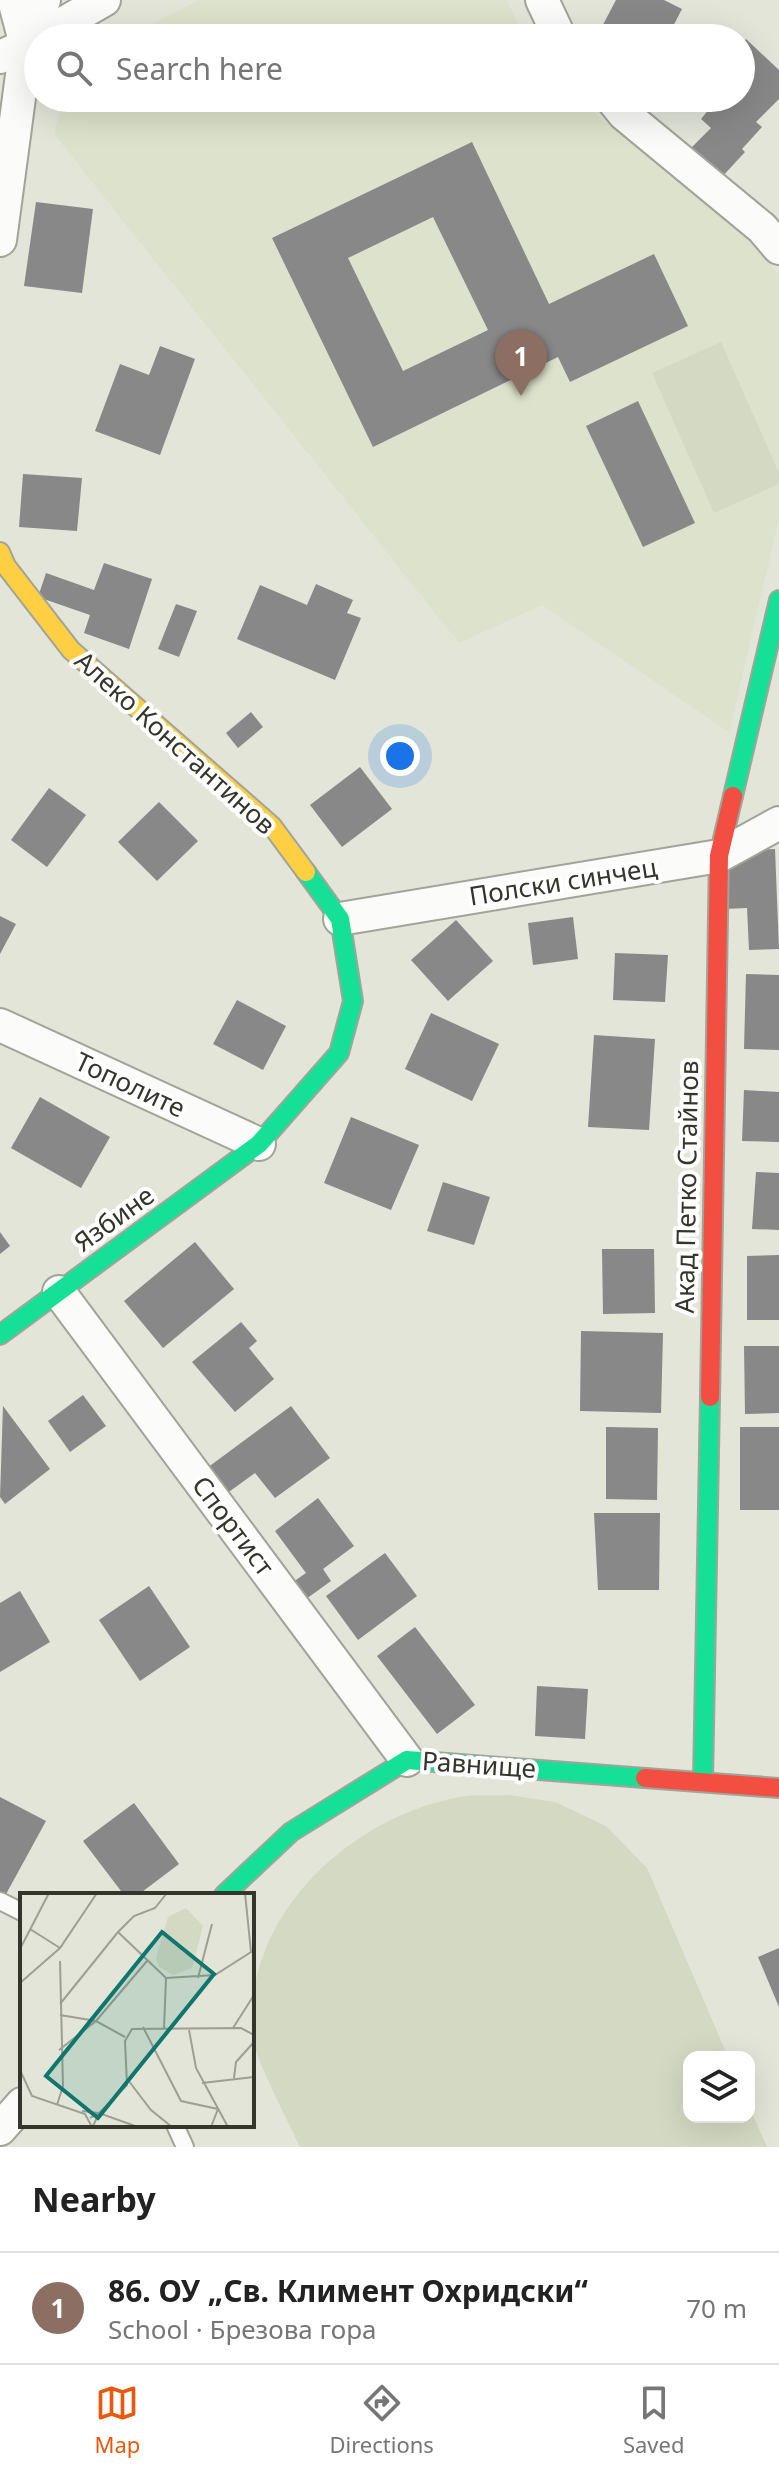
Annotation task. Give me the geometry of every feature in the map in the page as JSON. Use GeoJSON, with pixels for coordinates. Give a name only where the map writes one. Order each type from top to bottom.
{"type":"FeatureCollection","features":[{"type":"Feature","properties":{"kind":"street"},"geometry":{"type":"LineString","coordinates":[[0,240],[14,0]]}},
{"type":"Feature","properties":{"kind":"street"},"geometry":{"type":"LineString","coordinates":[[29,24],[44,0]]}},
{"type":"Feature","properties":{"kind":"street"},"geometry":{"type":"LineString","coordinates":[[61,24],[104,0]]}},
{"type":"Feature","properties":{"kind":"street"},"geometry":{"type":"LineString","coordinates":[[542,0],[553,24]]}},
{"type":"Feature","properties":{"kind":"street"},"geometry":{"type":"LineString","coordinates":[[13,51],[24,33]]}},
{"type":"Feature","properties":{"kind":"street"},"geometry":{"type":"LineString","coordinates":[[622,112],[762,228],[779,248]]}},
{"type":"Feature","properties":{"kind":"street","name":"Алеко Константинов"},"geometry":{"type":"LineString","coordinates":[[2,562],[71,650],[272,826],[340,919],[353,1001],[339,1053],[259,1144]]}},
{"type":"Feature","properties":{"kind":"street","name":"Акад Петко Стайнов"},"geometry":{"type":"LineString","coordinates":[[703,1781],[719,856],[779,600]]}},
{"type":"Feature","properties":{"kind":"street","name":"Полски синчец"},"geometry":{"type":"LineString","coordinates":[[340,919],[719,856],[779,823]]}},
{"type":"Feature","properties":{"kind":"street","name":"Тополите"},"geometry":{"type":"LineString","coordinates":[[0,1025],[259,1144]]}},
{"type":"Feature","properties":{"kind":"street","name":"Язбине"},"geometry":{"type":"LineString","coordinates":[[0,1335],[259,1144]]}},
{"type":"Feature","properties":{"kind":"street","name":"Спортист"},"geometry":{"type":"LineString","coordinates":[[59,1292],[407,1760]]}},
{"type":"Feature","properties":{"kind":"street","name":"Равнище"},"geometry":{"type":"LineString","coordinates":[[226,1893],[291,1832],[407,1760],[779,1788]]}},
{"type":"Feature","properties":{"kind":"street"},"geometry":{"type":"LineString","coordinates":[[0,2129],[20,2106]]}},
{"type":"Feature","properties":{"kind":"lane"},"geometry":{"type":"LineString","coordinates":[[0,1901],[20,1911]]}},
{"type":"Feature","properties":{"kind":"lane"},"geometry":{"type":"LineString","coordinates":[[176,2127],[185,2147]]}},
{"type":"Feature","properties":{"kind":"shaded area"},"geometry":{"type":"Polygon","coordinates":[[[199,0],[507,0],[518,24],[152,24],[199,0]]]}},
{"type":"Feature","properties":{"kind":"shaded area"},"geometry":{"type":"Polygon","coordinates":[[[60,112],[594,112],[749,239],[779,275],[779,518],[729,732],[542,605],[459,643],[54,134],[60,112]]]}},
{"type":"Feature","properties":{"kind":"shaded area"},"geometry":{"type":"Polygon","coordinates":[[[721,342],[779,473],[779,484],[714,513],[652,373],[721,342]]]}},
{"type":"Feature","properties":{"kind":"shaded area"},"geometry":{"type":"Polygon","coordinates":[[[508,1795],[555,1802],[606,1826],[647,1868],[725,2051],[683,2051],[683,2123],[755,2123],[755,2120],[767,2147],[300,2147],[254,2044],[254,1991],[266,1950],[285,1912],[311,1879],[343,1850],[379,1826],[418,1808],[459,1797],[508,1795]]]}},
{"type":"Feature","properties":{"kind":"building"},"geometry":{"type":"Polygon","coordinates":[[[616,0],[664,0],[682,9],[674,24],[603,24],[616,0]]]}},
{"type":"Feature","properties":{"kind":"building"},"geometry":{"type":"Polygon","coordinates":[[[755,47],[779,70],[779,99],[756,122],[762,127],[742,149],[745,152],[721,178],[690,149],[711,128],[701,119],[707,112],[755,112],[755,47]]]}},
{"type":"Feature","properties":{"kind":"building"},"geometry":{"type":"Polygon","coordinates":[[[472,142],[549,304],[654,254],[688,326],[570,382],[558,357],[373,447],[272,238],[472,142]],[[433,217],[348,258],[403,371],[488,330],[433,217]]]}},
{"type":"Feature","properties":{"kind":"building"},"geometry":{"type":"Polygon","coordinates":[[[36,202],[93,209],[82,293],[24,286],[36,202]]]}},
{"type":"Feature","properties":{"kind":"building"},"geometry":{"type":"Polygon","coordinates":[[[160,346],[195,359],[160,455],[95,431],[120,364],[149,375],[160,346]]]}},
{"type":"Feature","properties":{"kind":"building"},"geometry":{"type":"Polygon","coordinates":[[[638,401],[695,523],[643,547],[586,426],[638,401]]]}},
{"type":"Feature","properties":{"kind":"building"},"geometry":{"type":"Polygon","coordinates":[[[23,474],[82,478],[77,531],[19,527],[23,474]]]}},
{"type":"Feature","properties":{"kind":"building"},"geometry":{"type":"Polygon","coordinates":[[[104,563],[152,579],[129,649],[84,633],[90,615],[38,597],[46,573],[94,590],[104,563]]]}},
{"type":"Feature","properties":{"kind":"building"},"geometry":{"type":"Polygon","coordinates":[[[316,584],[353,600],[347,613],[361,618],[335,680],[237,639],[260,585],[307,605],[316,584]]]}},
{"type":"Feature","properties":{"kind":"building"},"geometry":{"type":"Polygon","coordinates":[[[176,604],[197,611],[179,657],[158,649],[176,604]]]}},
{"type":"Feature","properties":{"kind":"building"},"geometry":{"type":"Polygon","coordinates":[[[251,712],[263,727],[238,748],[226,733],[251,712]]]}},
{"type":"Feature","properties":{"kind":"building"},"geometry":{"type":"Polygon","coordinates":[[[360,767],[392,809],[342,847],[310,805],[360,767]]]}},
{"type":"Feature","properties":{"kind":"building"},"geometry":{"type":"Polygon","coordinates":[[[49,788],[86,815],[47,867],[11,840],[49,788]]]}},
{"type":"Feature","properties":{"kind":"building"},"geometry":{"type":"Polygon","coordinates":[[[159,802],[198,841],[157,881],[118,842],[159,802]]]}},
{"type":"Feature","properties":{"kind":"building"},"geometry":{"type":"Polygon","coordinates":[[[775,849],[779,949],[749,950],[747,908],[725,909],[724,870],[746,850],[775,849]]]}},
{"type":"Feature","properties":{"kind":"building"},"geometry":{"type":"Polygon","coordinates":[[[0,916],[16,924],[0,954],[0,916]]]}},
{"type":"Feature","properties":{"kind":"building"},"geometry":{"type":"Polygon","coordinates":[[[573,917],[578,959],[533,965],[528,923],[573,917]]]}},
{"type":"Feature","properties":{"kind":"building"},"geometry":{"type":"Polygon","coordinates":[[[456,920],[493,961],[448,1001],[411,960],[456,920]]]}},
{"type":"Feature","properties":{"kind":"building"},"geometry":{"type":"Polygon","coordinates":[[[615,953],[668,955],[665,1002],[613,1000],[615,953]]]}},
{"type":"Feature","properties":{"kind":"building"},"geometry":{"type":"Polygon","coordinates":[[[746,974],[779,975],[779,1050],[744,1049],[746,974]]]}},
{"type":"Feature","properties":{"kind":"building"},"geometry":{"type":"Polygon","coordinates":[[[237,1000],[286,1026],[263,1070],[213,1044],[237,1000]]]}},
{"type":"Feature","properties":{"kind":"building"},"geometry":{"type":"Polygon","coordinates":[[[431,1013],[499,1044],[472,1101],[405,1069],[431,1013]]]}},
{"type":"Feature","properties":{"kind":"building"},"geometry":{"type":"Polygon","coordinates":[[[594,1035],[655,1039],[649,1130],[588,1127],[594,1035]]]}},
{"type":"Feature","properties":{"kind":"building"},"geometry":{"type":"Polygon","coordinates":[[[744,1090],[779,1092],[779,1142],[742,1141],[744,1090]]]}},
{"type":"Feature","properties":{"kind":"building"},"geometry":{"type":"Polygon","coordinates":[[[40,1097],[110,1137],[81,1188],[11,1148],[40,1097]]]}},
{"type":"Feature","properties":{"kind":"building"},"geometry":{"type":"Polygon","coordinates":[[[351,1117],[419,1145],[391,1210],[324,1183],[351,1117]]]}},
{"type":"Feature","properties":{"kind":"building"},"geometry":{"type":"Polygon","coordinates":[[[756,1172],[779,1173],[779,1230],[752,1229],[756,1172]]]}},
{"type":"Feature","properties":{"kind":"building"},"geometry":{"type":"Polygon","coordinates":[[[443,1182],[490,1197],[474,1245],[427,1231],[443,1182]]]}},
{"type":"Feature","properties":{"kind":"building"},"geometry":{"type":"Polygon","coordinates":[[[0,1232],[10,1246],[0,1254],[0,1232]]]}},
{"type":"Feature","properties":{"kind":"building"},"geometry":{"type":"Polygon","coordinates":[[[195,1242],[234,1289],[163,1348],[124,1301],[195,1242]]]}},
{"type":"Feature","properties":{"kind":"building"},"geometry":{"type":"Polygon","coordinates":[[[602,1249],[654,1249],[655,1313],[603,1314],[602,1249]]]}},
{"type":"Feature","properties":{"kind":"building"},"geometry":{"type":"Polygon","coordinates":[[[779,1255],[779,1320],[747,1320],[747,1256],[779,1255]]]}},
{"type":"Feature","properties":{"kind":"building"},"geometry":{"type":"Polygon","coordinates":[[[241,1322],[257,1341],[249,1348],[274,1379],[235,1412],[192,1362],[241,1322]]]}},
{"type":"Feature","properties":{"kind":"building"},"geometry":{"type":"Polygon","coordinates":[[[581,1331],[663,1333],[661,1413],[580,1411],[581,1331]]]}},
{"type":"Feature","properties":{"kind":"building"},"geometry":{"type":"Polygon","coordinates":[[[744,1346],[779,1346],[779,1413],[745,1414],[744,1346]]]}},
{"type":"Feature","properties":{"kind":"building"},"geometry":{"type":"Polygon","coordinates":[[[83,1395],[106,1426],[70,1452],[48,1421],[83,1395]]]}},
{"type":"Feature","properties":{"kind":"building"},"geometry":{"type":"Polygon","coordinates":[[[3,1406],[50,1469],[5,1504],[0,1497],[3,1406]]]}},
{"type":"Feature","properties":{"kind":"building"},"geometry":{"type":"Polygon","coordinates":[[[291,1406],[330,1458],[275,1498],[255,1473],[226,1494],[207,1468],[291,1406]]]}},
{"type":"Feature","properties":{"kind":"building"},"geometry":{"type":"Polygon","coordinates":[[[606,1427],[658,1428],[657,1500],[606,1499],[606,1427]]]}},
{"type":"Feature","properties":{"kind":"building"},"geometry":{"type":"Polygon","coordinates":[[[740,1427],[779,1427],[779,1510],[740,1510],[740,1427]]]}},
{"type":"Feature","properties":{"kind":"building"},"geometry":{"type":"Polygon","coordinates":[[[318,1498],[354,1546],[323,1569],[331,1581],[306,1599],[293,1582],[306,1573],[275,1531],[318,1498]]]}},
{"type":"Feature","properties":{"kind":"building"},"geometry":{"type":"Polygon","coordinates":[[[594,1513],[660,1513],[659,1590],[598,1590],[594,1513]]]}},
{"type":"Feature","properties":{"kind":"building"},"geometry":{"type":"Polygon","coordinates":[[[385,1553],[417,1596],[358,1640],[326,1596],[385,1553]]]}},
{"type":"Feature","properties":{"kind":"building"},"geometry":{"type":"Polygon","coordinates":[[[149,1586],[190,1647],[140,1681],[99,1620],[149,1586]]]}},
{"type":"Feature","properties":{"kind":"building"},"geometry":{"type":"Polygon","coordinates":[[[20,1591],[50,1642],[0,1672],[0,1603],[20,1591]]]}},
{"type":"Feature","properties":{"kind":"building"},"geometry":{"type":"Polygon","coordinates":[[[415,1627],[475,1705],[437,1734],[377,1656],[415,1627]]]}},
{"type":"Feature","properties":{"kind":"building"},"geometry":{"type":"Polygon","coordinates":[[[537,1686],[588,1689],[585,1739],[535,1736],[537,1686]]]}},
{"type":"Feature","properties":{"kind":"building"},"geometry":{"type":"Polygon","coordinates":[[[0,1797],[46,1821],[5,1896],[0,1893],[0,1797]]]}},
{"type":"Feature","properties":{"kind":"building"},"geometry":{"type":"Polygon","coordinates":[[[134,1803],[179,1864],[141,1893],[122,1893],[83,1841],[134,1803]]]}},
{"type":"Feature","properties":{"kind":"building"},"geometry":{"type":"Polygon","coordinates":[[[779,1948],[779,2007],[758,1957],[779,1948]]]}},
{"type":"Feature","properties":{"kind":"traffic: fast"},"geometry":{"type":"LineString","coordinates":[[733,796],[779,600]]}},
{"type":"Feature","properties":{"kind":"traffic: fast"},"geometry":{"type":"LineString","coordinates":[[0,1335],[259,1144],[339,1053],[353,1001],[340,919],[306,872]]}},
{"type":"Feature","properties":{"kind":"traffic: fast"},"geometry":{"type":"LineString","coordinates":[[703,1781],[710,1397]]}},
{"type":"Feature","properties":{"kind":"traffic: fast"},"geometry":{"type":"LineString","coordinates":[[226,1893],[291,1832],[407,1760],[645,1778]]}},
{"type":"Feature","properties":{"kind":"traffic: slow"},"geometry":{"type":"LineString","coordinates":[[0,552],[6,566],[71,650],[272,826],[306,872]]}},
{"type":"Feature","properties":{"kind":"traffic: jam"},"geometry":{"type":"LineString","coordinates":[[710,1397],[719,856],[733,796]]}},
{"type":"Feature","properties":{"kind":"traffic: jam"},"geometry":{"type":"LineString","coordinates":[[645,1778],[779,1788]]}},
{"type":"Feature","properties":{"kind":"place","name":"86. ОУ „Св. Климент Охридски“"},"geometry":{"type":"Point","coordinates":[521,396]}}]}
